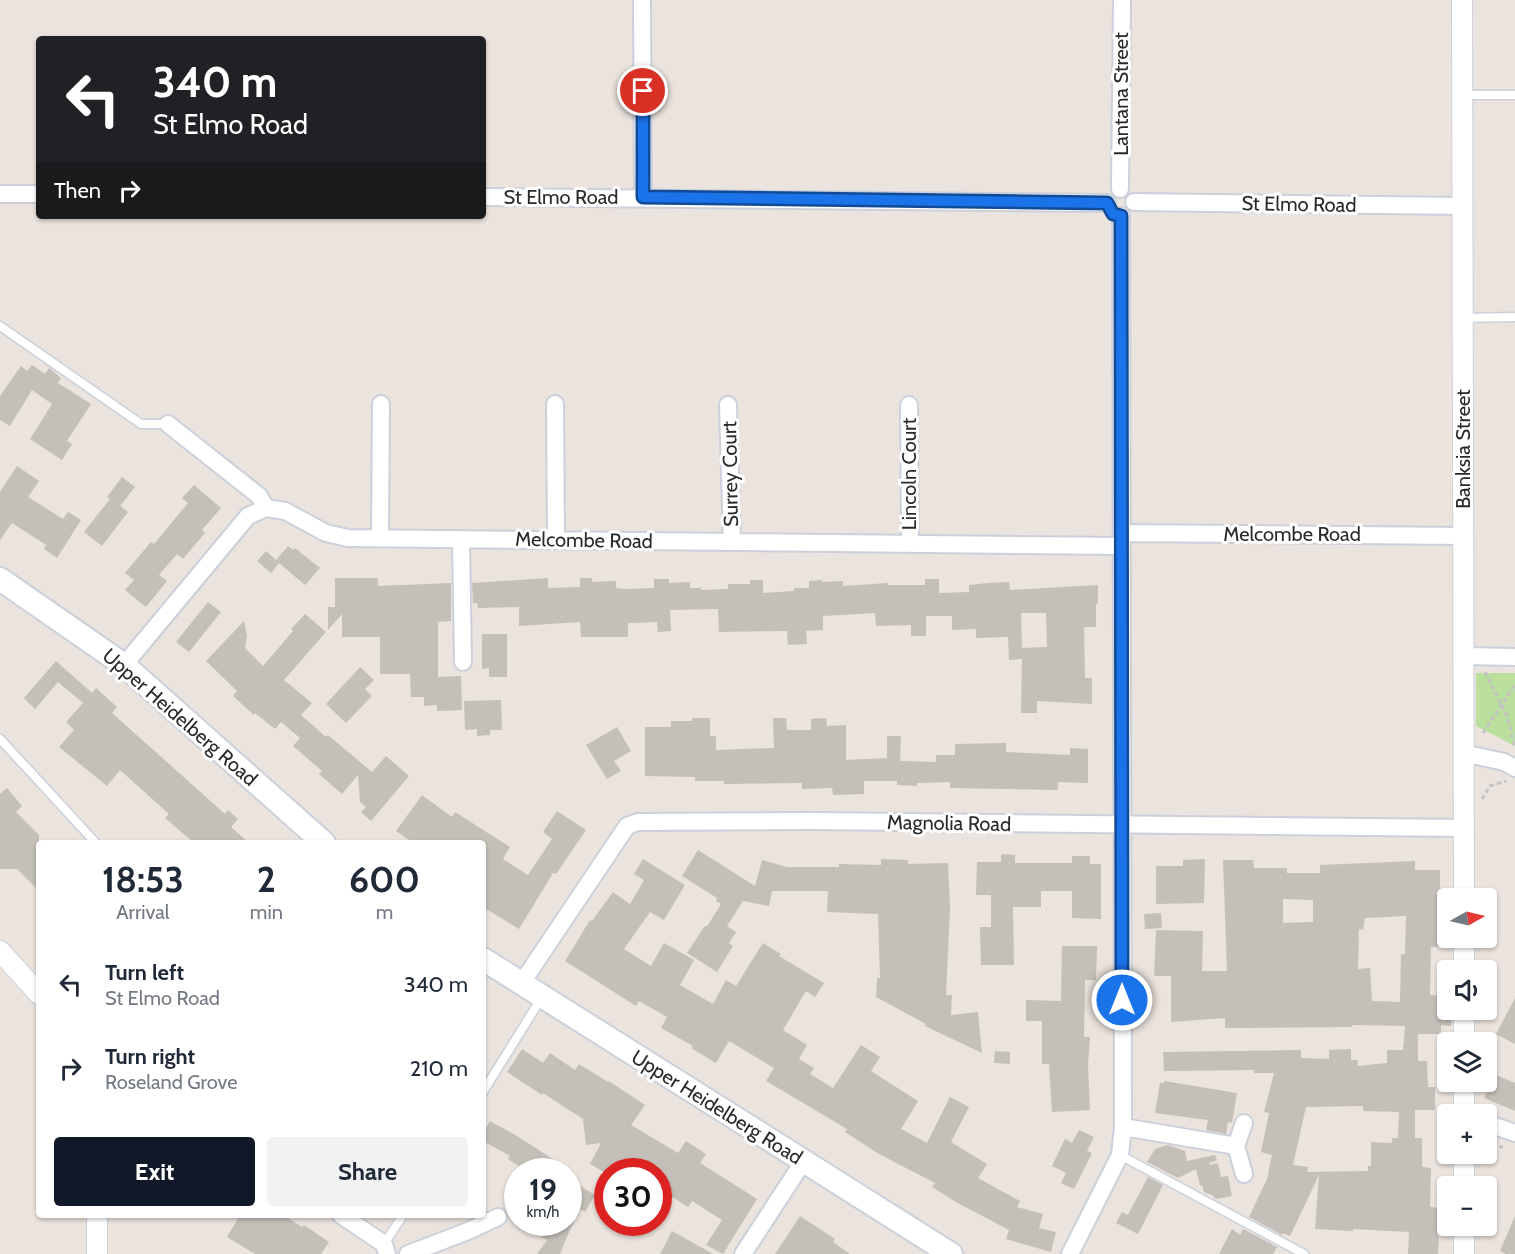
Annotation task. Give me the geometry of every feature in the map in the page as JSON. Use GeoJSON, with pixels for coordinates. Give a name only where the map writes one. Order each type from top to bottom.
{"type":"FeatureCollection","features":[{"type":"Feature","properties":{"kind":"main road","name":"Upper Heidelberg Road"},"geometry":{"type":"LineString","coordinates":[[0,579],[124,665],[321,840]]}},
{"type":"Feature","properties":{"kind":"main road","name":"Upper Heidelberg Road"},"geometry":{"type":"LineString","coordinates":[[486,961],[951,1254]]}},
{"type":"Feature","properties":{"kind":"street"},"geometry":{"type":"LineString","coordinates":[[642,0],[643,197]]}},
{"type":"Feature","properties":{"kind":"street","name":"Lantana Street"},"geometry":{"type":"LineString","coordinates":[[1120,189],[1122,0]]}},
{"type":"Feature","properties":{"kind":"street","name":"Banksia Street"},"geometry":{"type":"LineString","coordinates":[[1462,0],[1464,888]]}},
{"type":"Feature","properties":{"kind":"street"},"geometry":{"type":"LineString","coordinates":[[1120,189],[1128,191],[1134,202],[1132,211],[1121,216],[1113,214],[1107,203],[1112,192],[1120,189]]}},
{"type":"Feature","properties":{"kind":"street"},"geometry":{"type":"LineString","coordinates":[[0,194],[36,194]]}},
{"type":"Feature","properties":{"kind":"street","name":"St Elmo Road"},"geometry":{"type":"LineString","coordinates":[[486,197],[1107,203]]}},
{"type":"Feature","properties":{"kind":"street","name":"St Elmo Road"},"geometry":{"type":"LineString","coordinates":[[1134,202],[1463,206]]}},
{"type":"Feature","properties":{"kind":"street"},"geometry":{"type":"LineString","coordinates":[[1070,1254],[1120,1155],[1123,1128],[1121,216]]}},
{"type":"Feature","properties":{"kind":"street"},"geometry":{"type":"LineString","coordinates":[[380,538],[381,404]]}},
{"type":"Feature","properties":{"kind":"street"},"geometry":{"type":"LineString","coordinates":[[555,404],[556,540]]}},
{"type":"Feature","properties":{"kind":"street","name":"Surrey Court"},"geometry":{"type":"LineString","coordinates":[[728,405],[732,542]]}},
{"type":"Feature","properties":{"kind":"street","name":"Lincoln Court"},"geometry":{"type":"LineString","coordinates":[[909,405],[910,543]]}},
{"type":"Feature","properties":{"kind":"street"},"geometry":{"type":"LineString","coordinates":[[124,665],[248,516],[266,508],[259,496],[168,424]]}},
{"type":"Feature","properties":{"kind":"street","name":"Melcombe Road"},"geometry":{"type":"LineString","coordinates":[[266,508],[285,510],[337,537],[910,543],[1463,536]]}},
{"type":"Feature","properties":{"kind":"street"},"geometry":{"type":"LineString","coordinates":[[461,539],[463,662]]}},
{"type":"Feature","properties":{"kind":"street"},"geometry":{"type":"LineString","coordinates":[[1464,656],[1515,657]]}},
{"type":"Feature","properties":{"kind":"street"},"geometry":{"type":"LineString","coordinates":[[1463,753],[1504,762],[1511,774]]}},
{"type":"Feature","properties":{"kind":"street","name":"Magnolia Road"},"geometry":{"type":"LineString","coordinates":[[521,984],[623,831],[632,823],[812,821],[1463,828]]}},
{"type":"Feature","properties":{"kind":"street"},"geometry":{"type":"LineString","coordinates":[[0,951],[36,991]]}},
{"type":"Feature","properties":{"kind":"street"},"geometry":{"type":"LineString","coordinates":[[1244,1123],[1236,1146],[1244,1174]]}},
{"type":"Feature","properties":{"kind":"street"},"geometry":{"type":"LineString","coordinates":[[1123,1128],[1236,1146]]}},
{"type":"Feature","properties":{"kind":"street"},"geometry":{"type":"LineString","coordinates":[[1497,1130],[1510,1139]]}},
{"type":"Feature","properties":{"kind":"street"},"geometry":{"type":"LineString","coordinates":[[743,1254],[803,1162]]}},
{"type":"Feature","properties":{"kind":"street"},"geometry":{"type":"LineString","coordinates":[[408,1254],[468,1231],[498,1216]]}},
{"type":"Feature","properties":{"kind":"street"},"geometry":{"type":"LineString","coordinates":[[97,1218],[97,1254]]}},
{"type":"Feature","properties":{"kind":"street"},"geometry":{"type":"LineString","coordinates":[[345,1218],[386,1249]]}},
{"type":"Feature","properties":{"kind":"street"},"geometry":{"type":"LineString","coordinates":[[1464,1236],[1464,1254]]}},
{"type":"Feature","properties":{"kind":"lane"},"geometry":{"type":"LineString","coordinates":[[1463,95],[1515,95]]}},
{"type":"Feature","properties":{"kind":"lane"},"geometry":{"type":"LineString","coordinates":[[1463,318],[1515,317]]}},
{"type":"Feature","properties":{"kind":"lane"},"geometry":{"type":"LineString","coordinates":[[0,326],[141,424],[168,424]]}},
{"type":"Feature","properties":{"kind":"lane"},"geometry":{"type":"LineString","coordinates":[[0,739],[93,840]]}},
{"type":"Feature","properties":{"kind":"lane"},"geometry":{"type":"LineString","coordinates":[[486,1087],[542,997]]}},
{"type":"Feature","properties":{"kind":"lane"},"geometry":{"type":"LineString","coordinates":[[1120,1155],[1304,1254]]}},
{"type":"Feature","properties":{"kind":"lane"},"geometry":{"type":"LineString","coordinates":[[386,1249],[402,1218]]}},
{"type":"Feature","properties":{"kind":"path"},"geometry":{"type":"LineString","coordinates":[[1485,672],[1507,716],[1515,748]]}},
{"type":"Feature","properties":{"kind":"path"},"geometry":{"type":"LineString","coordinates":[[1483,733],[1515,684]]}},
{"type":"Feature","properties":{"kind":"path"},"geometry":{"type":"LineString","coordinates":[[1481,800],[1490,786],[1511,774]]}},
{"type":"Feature","properties":{"kind":"path"},"geometry":{"type":"LineString","coordinates":[[1497,1148],[1510,1139]]}},
{"type":"Feature","properties":{"kind":"green space"},"geometry":{"type":"Polygon","coordinates":[[[1476,673],[1515,673],[1515,746],[1476,726],[1476,673]]]}},
{"type":"Feature","properties":{"kind":"building"},"geometry":{"type":"Polygon","coordinates":[[[32,365],[45,374],[49,368],[61,378],[58,383],[91,404],[67,441],[72,444],[62,460],[30,439],[52,404],[32,390],[10,426],[0,420],[0,396],[21,366],[27,371],[32,365]]]}},
{"type":"Feature","properties":{"kind":"building"},"geometry":{"type":"Polygon","coordinates":[[[17,466],[39,481],[28,497],[63,519],[68,512],[81,520],[57,558],[44,549],[46,545],[12,523],[0,540],[0,492],[17,466]]]}},
{"type":"Feature","properties":{"kind":"building"},"geometry":{"type":"Polygon","coordinates":[[[122,477],[135,487],[120,506],[128,512],[102,546],[84,532],[110,499],[107,497],[122,477]]]}},
{"type":"Feature","properties":{"kind":"building"},"geometry":{"type":"Polygon","coordinates":[[[194,485],[221,508],[202,530],[205,533],[183,559],[177,554],[159,575],[167,581],[146,607],[125,590],[134,580],[125,573],[151,542],[154,544],[188,503],[182,498],[194,485]]]}},
{"type":"Feature","properties":{"kind":"building"},"geometry":{"type":"Polygon","coordinates":[[[288,546],[293,550],[295,548],[320,568],[305,585],[279,563],[271,573],[257,561],[266,551],[276,560],[288,546]]]}},
{"type":"Feature","properties":{"kind":"building"},"geometry":{"type":"Polygon","coordinates":[[[335,578],[378,578],[378,586],[451,583],[451,621],[438,622],[438,677],[461,676],[462,710],[437,711],[437,705],[424,706],[424,697],[411,697],[410,674],[380,674],[380,637],[342,637],[342,614],[328,630],[328,607],[335,607],[335,578]]]}},
{"type":"Feature","properties":{"kind":"building"},"geometry":{"type":"Polygon","coordinates":[[[548,578],[548,588],[580,587],[580,578],[592,578],[592,582],[616,581],[616,588],[625,589],[654,588],[654,579],[669,579],[669,583],[690,582],[690,588],[701,588],[701,590],[728,589],[728,584],[750,584],[750,580],[763,580],[763,593],[809,588],[809,581],[822,580],[822,582],[843,581],[843,586],[888,583],[888,585],[925,585],[925,579],[939,579],[939,593],[969,592],[969,585],[988,583],[1009,582],[1010,590],[1098,585],[1096,627],[1084,627],[1085,678],[1092,678],[1092,704],[1037,701],[1037,713],[1021,713],[1022,659],[1009,660],[1008,637],[976,638],[976,629],[952,630],[952,616],[926,616],[926,636],[911,636],[911,625],[876,626],[875,613],[823,616],[823,630],[806,631],[807,644],[788,645],[787,631],[719,632],[718,609],[670,610],[671,631],[658,632],[657,622],[628,623],[628,637],[581,637],[580,622],[519,626],[519,607],[478,608],[477,603],[473,603],[472,583],[548,578]],[[1021,613],[1022,648],[1047,647],[1046,613],[1021,613]]]}},
{"type":"Feature","properties":{"kind":"building"},"geometry":{"type":"Polygon","coordinates":[[[208,602],[221,612],[189,652],[176,642],[208,602]]]}},
{"type":"Feature","properties":{"kind":"building"},"geometry":{"type":"Polygon","coordinates":[[[305,614],[326,632],[284,680],[312,703],[301,715],[372,772],[386,756],[409,776],[371,821],[361,812],[366,807],[360,802],[358,775],[342,794],[319,774],[322,771],[293,746],[300,738],[281,722],[275,729],[255,713],[254,715],[233,696],[237,691],[206,661],[244,621],[247,636],[245,648],[263,666],[305,614]]]}},
{"type":"Feature","properties":{"kind":"building"},"geometry":{"type":"Polygon","coordinates":[[[482,634],[507,634],[507,677],[489,677],[489,668],[482,669],[482,634]]]}},
{"type":"Feature","properties":{"kind":"building"},"geometry":{"type":"Polygon","coordinates":[[[56,661],[92,693],[96,688],[117,707],[112,713],[225,814],[228,810],[238,819],[231,827],[246,840],[191,840],[165,818],[169,814],[120,770],[107,786],[59,747],[74,730],[66,722],[83,703],[58,682],[35,709],[24,698],[56,661]]]}},
{"type":"Feature","properties":{"kind":"building"},"geometry":{"type":"Polygon","coordinates":[[[360,667],[374,680],[365,689],[372,696],[346,723],[326,704],[360,667]]]}},
{"type":"Feature","properties":{"kind":"building"},"geometry":{"type":"Polygon","coordinates":[[[501,700],[502,730],[490,730],[490,735],[477,736],[477,729],[465,730],[464,701],[501,700]]]}},
{"type":"Feature","properties":{"kind":"building"},"geometry":{"type":"Polygon","coordinates":[[[692,718],[710,718],[710,736],[716,736],[716,750],[774,748],[773,718],[786,718],[787,730],[811,730],[811,719],[826,718],[827,726],[846,725],[846,760],[887,758],[887,736],[901,736],[900,761],[936,762],[936,755],[955,755],[955,744],[1006,743],[1006,752],[1070,755],[1070,748],[1088,749],[1088,783],[1058,782],[1058,790],[950,788],[950,782],[917,783],[917,786],[897,785],[897,781],[864,781],[864,794],[833,795],[832,788],[802,789],[802,783],[724,784],[724,781],[695,781],[695,777],[645,776],[645,727],[671,727],[671,721],[692,721],[692,718]]]}},
{"type":"Feature","properties":{"kind":"building"},"geometry":{"type":"Polygon","coordinates":[[[617,727],[631,751],[614,761],[621,771],[607,779],[586,745],[617,727]]]}},
{"type":"Feature","properties":{"kind":"building"},"geometry":{"type":"Polygon","coordinates":[[[7,788],[22,806],[16,812],[39,835],[39,840],[36,840],[36,888],[17,869],[0,869],[0,794],[7,788]]]}},
{"type":"Feature","properties":{"kind":"building"},"geometry":{"type":"Polygon","coordinates":[[[422,795],[452,817],[455,812],[510,847],[503,859],[528,875],[552,839],[543,832],[557,811],[586,830],[556,874],[553,873],[519,929],[486,909],[486,840],[409,840],[396,831],[422,795]]]}},
{"type":"Feature","properties":{"kind":"building"},"geometry":{"type":"Polygon","coordinates":[[[698,850],[755,886],[762,860],[787,867],[839,867],[839,864],[881,865],[881,859],[908,860],[908,864],[948,863],[950,908],[946,995],[952,995],[951,1015],[978,1012],[982,1053],[925,1026],[926,1024],[876,997],[877,978],[880,978],[878,914],[827,912],[828,891],[772,891],[769,906],[743,901],[727,926],[736,932],[729,943],[733,946],[717,972],[687,953],[721,904],[716,901],[717,898],[682,876],[698,850]]]}},
{"type":"Feature","properties":{"kind":"building"},"geometry":{"type":"Polygon","coordinates":[[[1001,854],[1015,855],[1015,863],[1072,863],[1072,856],[1090,856],[1090,864],[1101,864],[1101,919],[1072,918],[1072,891],[1041,891],[1041,907],[1013,907],[1014,965],[981,965],[980,927],[991,927],[991,895],[976,895],[977,862],[1001,862],[1001,854]]]}},
{"type":"Feature","properties":{"kind":"building"},"geometry":{"type":"Polygon","coordinates":[[[643,859],[685,885],[664,920],[650,912],[624,949],[651,966],[664,943],[694,960],[680,985],[713,1004],[726,980],[736,986],[763,943],[781,954],[779,956],[824,983],[815,997],[806,991],[783,1030],[807,1045],[799,1059],[814,1068],[810,1074],[833,1088],[861,1045],[880,1057],[871,1071],[918,1101],[901,1129],[927,1143],[950,1097],[969,1107],[951,1142],[987,1164],[978,1178],[1020,1201],[1017,1207],[1043,1214],[1039,1228],[1056,1232],[1051,1252],[1006,1239],[1009,1230],[956,1202],[932,1187],[935,1183],[879,1154],[845,1132],[847,1129],[766,1081],[774,1068],[729,1041],[716,1063],[691,1048],[693,1046],[661,1028],[667,1017],[639,1001],[636,1006],[565,961],[590,920],[592,921],[613,892],[630,904],[644,880],[634,874],[643,859]]]}},
{"type":"Feature","properties":{"kind":"building"},"geometry":{"type":"Polygon","coordinates":[[[1205,859],[1204,903],[1156,904],[1156,866],[1183,866],[1183,860],[1205,859]]]}},
{"type":"Feature","properties":{"kind":"building"},"geometry":{"type":"Polygon","coordinates":[[[1223,860],[1253,860],[1254,868],[1287,868],[1287,873],[1320,873],[1320,865],[1415,861],[1415,870],[1440,870],[1440,888],[1437,888],[1437,947],[1431,947],[1430,995],[1437,995],[1437,1020],[1451,1020],[1451,1026],[1441,1025],[1441,1032],[1437,1034],[1418,1034],[1418,1061],[1427,1061],[1428,1087],[1435,1087],[1435,1110],[1415,1110],[1415,1138],[1422,1138],[1422,1167],[1431,1168],[1430,1207],[1437,1208],[1438,1254],[1408,1254],[1409,1232],[1315,1229],[1319,1175],[1290,1236],[1283,1233],[1282,1235],[1249,1217],[1267,1179],[1272,1155],[1261,1152],[1269,1113],[1264,1112],[1274,1073],[1254,1073],[1254,1070],[1164,1071],[1163,1052],[1301,1050],[1301,1058],[1329,1059],[1329,1050],[1351,1049],[1351,1060],[1358,1060],[1357,1066],[1387,1063],[1387,1050],[1403,1050],[1405,1026],[1225,1028],[1225,1018],[1171,1022],[1171,976],[1154,976],[1156,930],[1203,931],[1202,971],[1227,971],[1223,860]],[[1283,899],[1283,923],[1313,922],[1313,900],[1283,899]],[[1406,916],[1365,918],[1363,930],[1359,929],[1358,969],[1370,968],[1372,1001],[1400,1002],[1401,954],[1405,954],[1406,916]],[[1363,1106],[1306,1107],[1293,1165],[1308,1167],[1307,1172],[1368,1171],[1368,1166],[1371,1166],[1371,1142],[1392,1143],[1392,1138],[1398,1138],[1399,1112],[1363,1111],[1363,1106]]]}},
{"type":"Feature","properties":{"kind":"building"},"geometry":{"type":"Polygon","coordinates":[[[1161,913],[1162,928],[1145,929],[1144,914],[1161,913]]]}},
{"type":"Feature","properties":{"kind":"building"},"geometry":{"type":"Polygon","coordinates":[[[1062,946],[1097,946],[1096,980],[1085,980],[1084,1037],[1090,1037],[1088,1065],[1090,1110],[1052,1112],[1049,1064],[1042,1064],[1042,1021],[1026,1021],[1026,1000],[1061,1001],[1062,946]]]}},
{"type":"Feature","properties":{"kind":"building"},"geometry":{"type":"Polygon","coordinates":[[[1515,998],[1515,1044],[1497,1035],[1515,998]]]}},
{"type":"Feature","properties":{"kind":"building"},"geometry":{"type":"Polygon","coordinates":[[[522,1049],[543,1063],[550,1053],[575,1070],[579,1064],[645,1105],[631,1125],[678,1153],[686,1141],[706,1154],[700,1163],[757,1199],[723,1254],[706,1245],[722,1220],[692,1201],[688,1207],[672,1197],[672,1158],[594,1158],[594,1166],[590,1164],[601,1143],[586,1145],[583,1119],[507,1072],[522,1049]]]}},
{"type":"Feature","properties":{"kind":"building"},"geometry":{"type":"Polygon","coordinates":[[[995,1051],[1010,1052],[1010,1064],[994,1063],[995,1051]]]}},
{"type":"Feature","properties":{"kind":"building"},"geometry":{"type":"Polygon","coordinates":[[[1497,1075],[1515,1083],[1515,1111],[1484,1098],[1486,1092],[1497,1092],[1497,1075]]]}},
{"type":"Feature","properties":{"kind":"building"},"geometry":{"type":"Polygon","coordinates":[[[1164,1081],[1237,1093],[1232,1123],[1228,1122],[1226,1134],[1206,1130],[1208,1120],[1155,1113],[1160,1083],[1164,1081]]]}},
{"type":"Feature","properties":{"kind":"building"},"geometry":{"type":"Polygon","coordinates":[[[490,1121],[551,1158],[509,1158],[510,1156],[486,1143],[486,1128],[490,1121]]]}},
{"type":"Feature","properties":{"kind":"building"},"geometry":{"type":"Polygon","coordinates":[[[1079,1130],[1094,1137],[1087,1151],[1092,1153],[1074,1189],[1061,1183],[1066,1173],[1052,1166],[1065,1139],[1072,1143],[1079,1130]]]}},
{"type":"Feature","properties":{"kind":"building"},"geometry":{"type":"Polygon","coordinates":[[[1168,1145],[1185,1151],[1187,1161],[1215,1155],[1217,1160],[1209,1163],[1210,1165],[1218,1163],[1221,1177],[1228,1176],[1232,1196],[1216,1199],[1204,1192],[1202,1185],[1200,1186],[1196,1169],[1178,1178],[1147,1162],[1155,1149],[1168,1145]]]}},
{"type":"Feature","properties":{"kind":"building"},"geometry":{"type":"Polygon","coordinates":[[[1148,1177],[1163,1185],[1138,1234],[1116,1223],[1122,1212],[1128,1215],[1148,1177]]]}},
{"type":"Feature","properties":{"kind":"building"},"geometry":{"type":"Polygon","coordinates":[[[582,1187],[594,1194],[585,1212],[582,1210],[582,1187]]]}},
{"type":"Feature","properties":{"kind":"building"},"geometry":{"type":"Polygon","coordinates":[[[800,1216],[835,1239],[833,1242],[850,1254],[775,1254],[800,1216]]]}},
{"type":"Feature","properties":{"kind":"building"},"geometry":{"type":"Polygon","coordinates":[[[1515,1216],[1515,1254],[1506,1254],[1500,1251],[1515,1216]]]}},
{"type":"Feature","properties":{"kind":"building"},"geometry":{"type":"Polygon","coordinates":[[[238,1218],[288,1218],[302,1227],[304,1225],[329,1242],[321,1254],[255,1254],[227,1237],[238,1218]]]}},
{"type":"Feature","properties":{"kind":"building"},"geometry":{"type":"Polygon","coordinates":[[[1232,1229],[1240,1235],[1243,1229],[1277,1247],[1273,1254],[1219,1254],[1232,1229]]]}},
{"type":"Feature","properties":{"kind":"building"},"geometry":{"type":"Polygon","coordinates":[[[672,1231],[713,1254],[660,1254],[669,1236],[672,1236],[672,1231]]]}},
{"type":"Feature","properties":{"kind":"building"},"geometry":{"type":"Polygon","coordinates":[[[567,1236],[560,1254],[537,1254],[547,1240],[541,1237],[567,1236]]]}},
{"type":"Feature","properties":{"kind":"route"},"geometry":{"type":"LineString","coordinates":[[643,91],[643,197],[1107,203],[1107,207],[1113,214],[1121,216],[1122,1000]]}}]}
